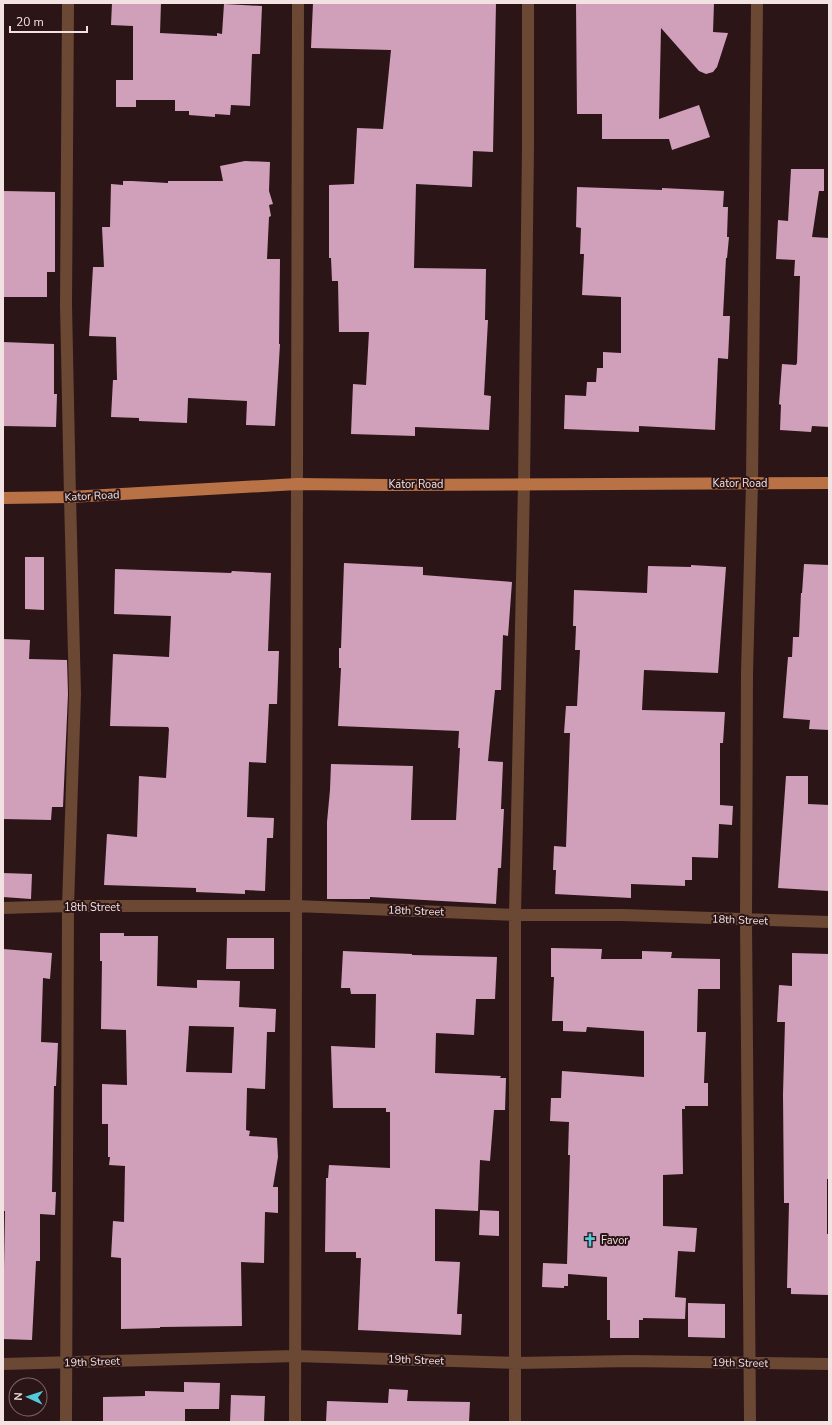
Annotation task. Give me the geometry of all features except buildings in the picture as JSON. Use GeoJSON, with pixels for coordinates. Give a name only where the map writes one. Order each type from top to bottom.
{"type":"FeatureCollection","features":[{"type":"Feature","properties":{"kind":"main road","name":"Kator Road"},"geometry":{"type":"LineString","coordinates":[[3,498],[70,497],[297,484],[829,483]]}},
{"type":"Feature","properties":{"kind":"street"},"geometry":{"type":"LineString","coordinates":[[66,1422],[68,1363],[68,906],[75,694],[66,305],[68,3]]}},
{"type":"Feature","properties":{"kind":"street"},"geometry":{"type":"LineString","coordinates":[[295,1422],[298,3]]}},
{"type":"Feature","properties":{"kind":"street"},"geometry":{"type":"LineString","coordinates":[[516,1422],[515,915],[524,484],[528,3]]}},
{"type":"Feature","properties":{"kind":"street"},"geometry":{"type":"LineString","coordinates":[[750,1422],[746,920],[747,673],[752,482],[757,3]]}},
{"type":"Feature","properties":{"kind":"street","name":"18th Street"},"geometry":{"type":"LineString","coordinates":[[3,908],[68,906],[296,906],[515,915],[623,915],[829,922]]}},
{"type":"Feature","properties":{"kind":"street","name":"19th Street"},"geometry":{"type":"LineString","coordinates":[[3,1364],[295,1356],[515,1363],[631,1361],[829,1364]]}},
{"type":"Feature","properties":{"kind":"place","name":"Favor"},"geometry":{"type":"Point","coordinates":[590,1240]}}]}
